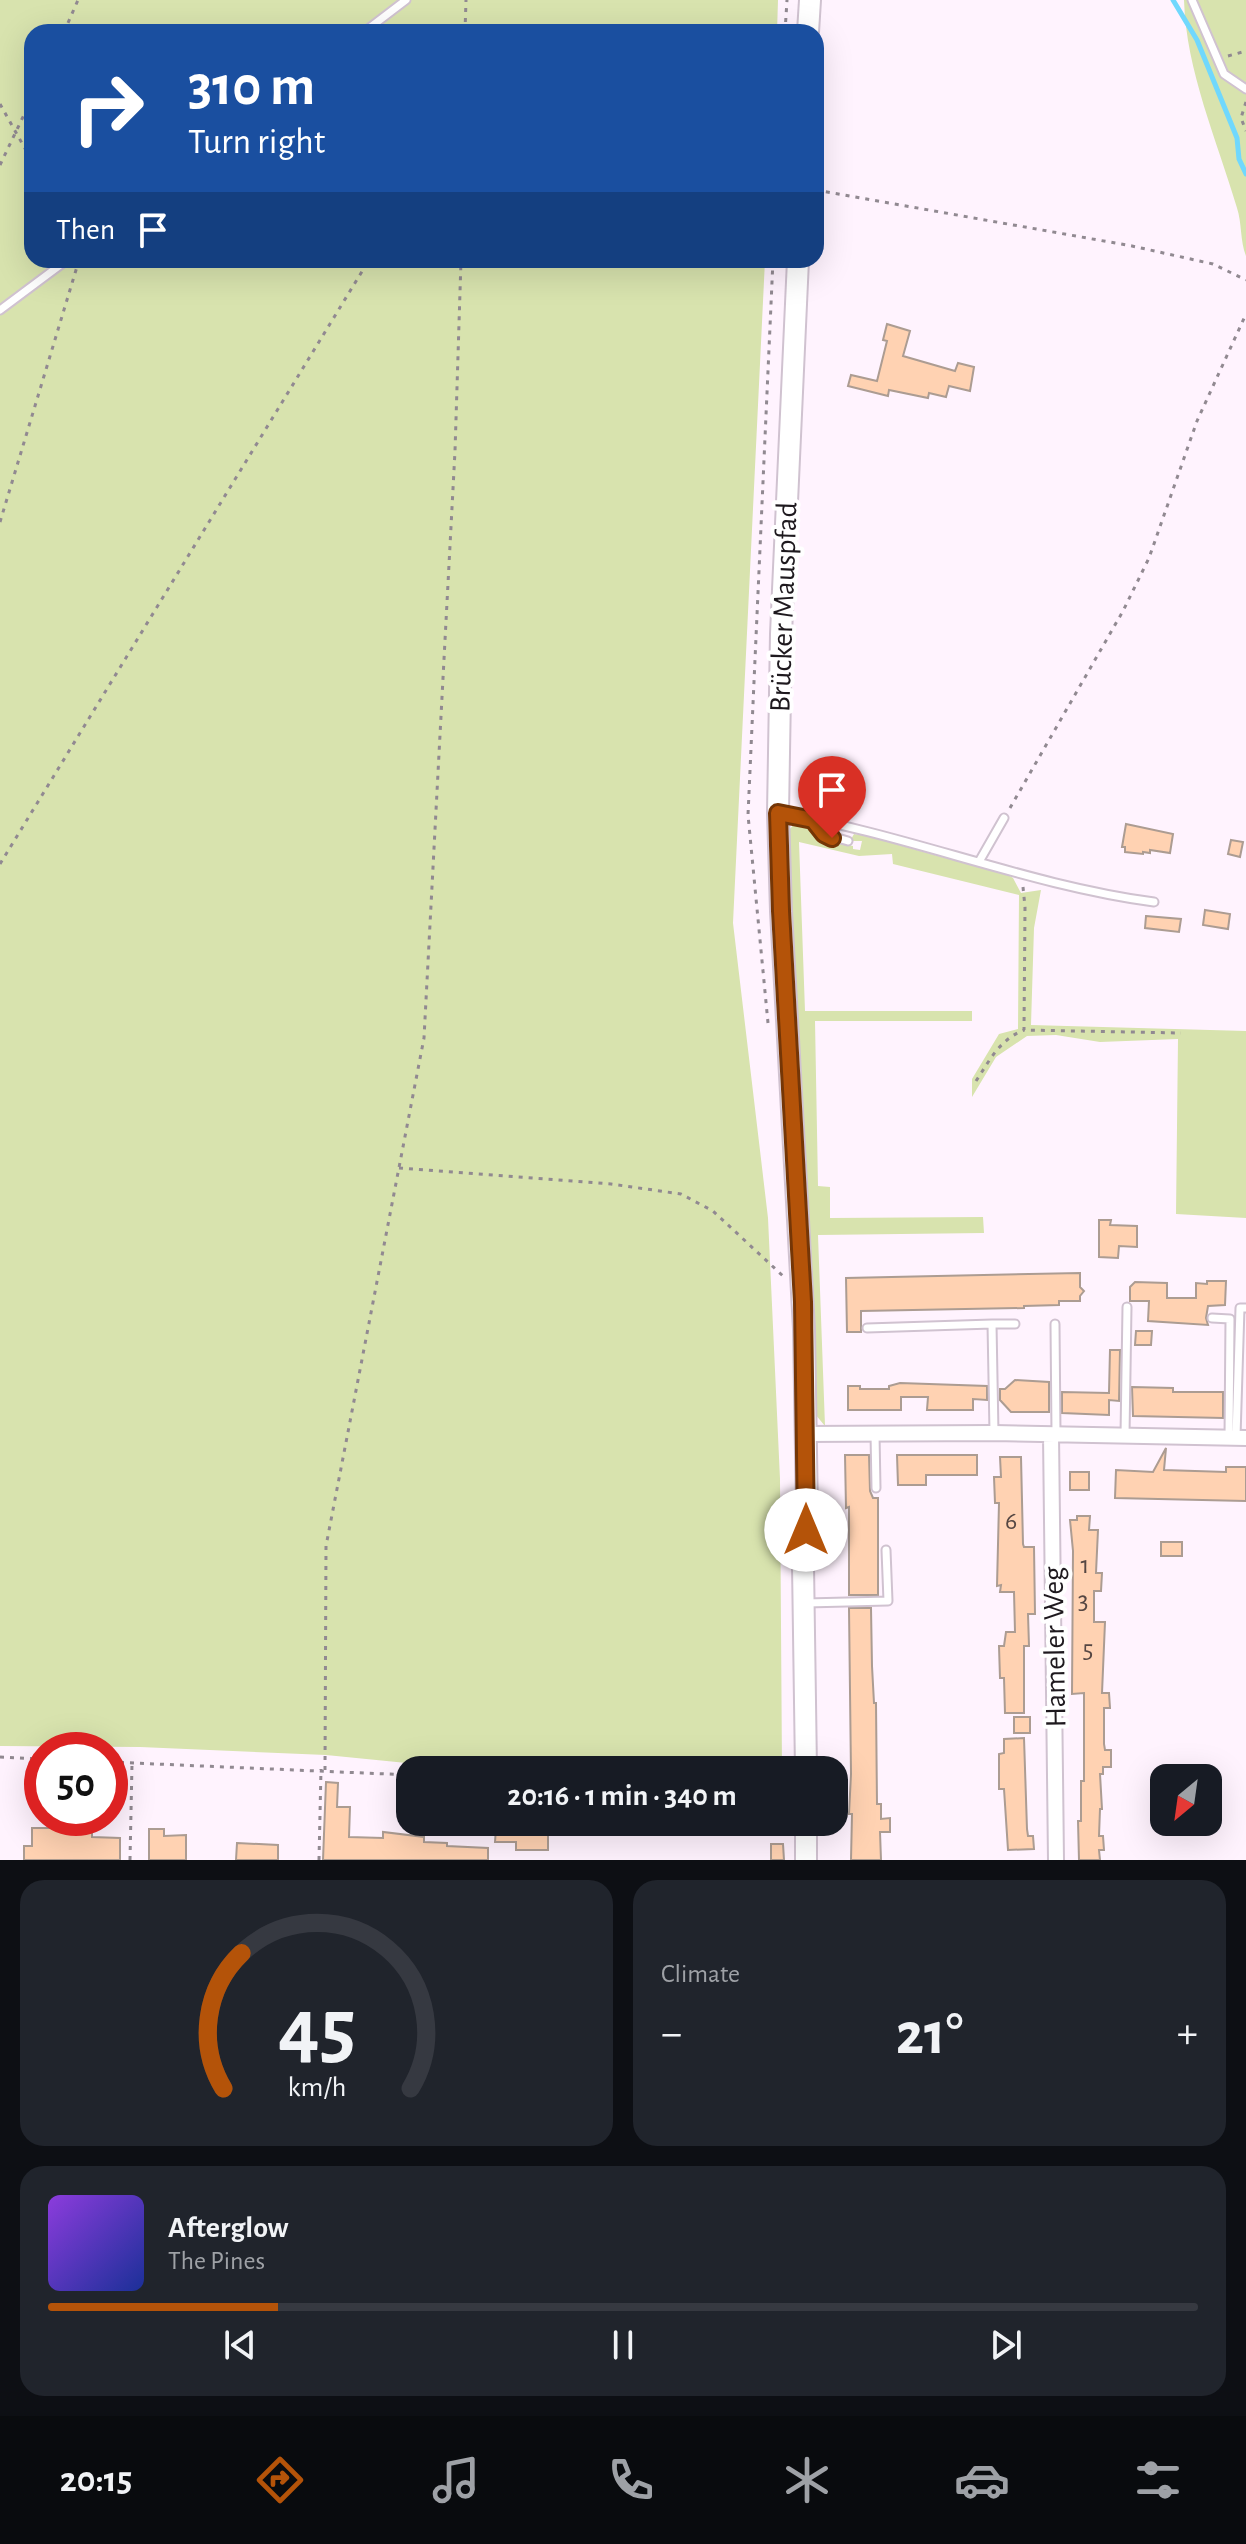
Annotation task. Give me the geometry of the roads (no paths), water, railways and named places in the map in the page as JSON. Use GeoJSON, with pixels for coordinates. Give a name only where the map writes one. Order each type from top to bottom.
{"type":"FeatureCollection","features":[{"type":"Feature","properties":{"kind":"main road"},"geometry":{"type":"LineString","coordinates":[[808,24],[810,0]]}},
{"type":"Feature","properties":{"kind":"main road","name":"Brücker Mauspfad"},"geometry":{"type":"LineString","coordinates":[[798,268],[781,634],[778,813],[803,1302],[807,1514],[803,1556],[806,1756]]}},
{"type":"Feature","properties":{"kind":"main road"},"geometry":{"type":"LineString","coordinates":[[806,1836],[806,1860]]}},
{"type":"Feature","properties":{"kind":"street"},"geometry":{"type":"LineString","coordinates":[[805,1434],[994,1433],[1237,1439]]}},
{"type":"Feature","properties":{"kind":"street","name":"Hameler Weg"},"geometry":{"type":"LineString","coordinates":[[1054,1435],[1056,1860]]}},
{"type":"Feature","properties":{"kind":"lane"},"geometry":{"type":"LineString","coordinates":[[374,24],[406,0]]}},
{"type":"Feature","properties":{"kind":"lane"},"geometry":{"type":"LineString","coordinates":[[1192,0],[1224,74],[1246,89]]}},
{"type":"Feature","properties":{"kind":"lane"},"geometry":{"type":"LineString","coordinates":[[0,310],[56,268]]}},
{"type":"Feature","properties":{"kind":"lane"},"geometry":{"type":"LineString","coordinates":[[778,813],[980,860],[1010,872],[1154,902]]}},
{"type":"Feature","properties":{"kind":"lane"},"geometry":{"type":"LineString","coordinates":[[980,860],[1004,818]]}},
{"type":"Feature","properties":{"kind":"lane"},"geometry":{"type":"LineString","coordinates":[[813,820],[824,834],[848,841]]}},
{"type":"Feature","properties":{"kind":"lane"},"geometry":{"type":"LineString","coordinates":[[1125,1435],[1127,1307]]}},
{"type":"Feature","properties":{"kind":"lane"},"geometry":{"type":"LineString","coordinates":[[1237,1439],[1240,1308],[1246,1308]]}},
{"type":"Feature","properties":{"kind":"lane"},"geometry":{"type":"LineString","coordinates":[[1212,1318],[1230,1319],[1237,1439]]}},
{"type":"Feature","properties":{"kind":"lane"},"geometry":{"type":"LineString","coordinates":[[992,1324],[994,1433]]}},
{"type":"Feature","properties":{"kind":"lane"},"geometry":{"type":"LineString","coordinates":[[867,1328],[1015,1324]]}},
{"type":"Feature","properties":{"kind":"lane"},"geometry":{"type":"LineString","coordinates":[[1054,1435],[1055,1324]]}},
{"type":"Feature","properties":{"kind":"lane"},"geometry":{"type":"LineString","coordinates":[[875,1434],[876,1488]]}},
{"type":"Feature","properties":{"kind":"lane"},"geometry":{"type":"LineString","coordinates":[[804,1603],[888,1601],[886,1550]]}},
{"type":"Feature","properties":{"kind":"waterway"},"geometry":{"type":"LineString","coordinates":[[1173,0],[1197,40],[1237,138],[1239,159],[1246,174]]}}]}
